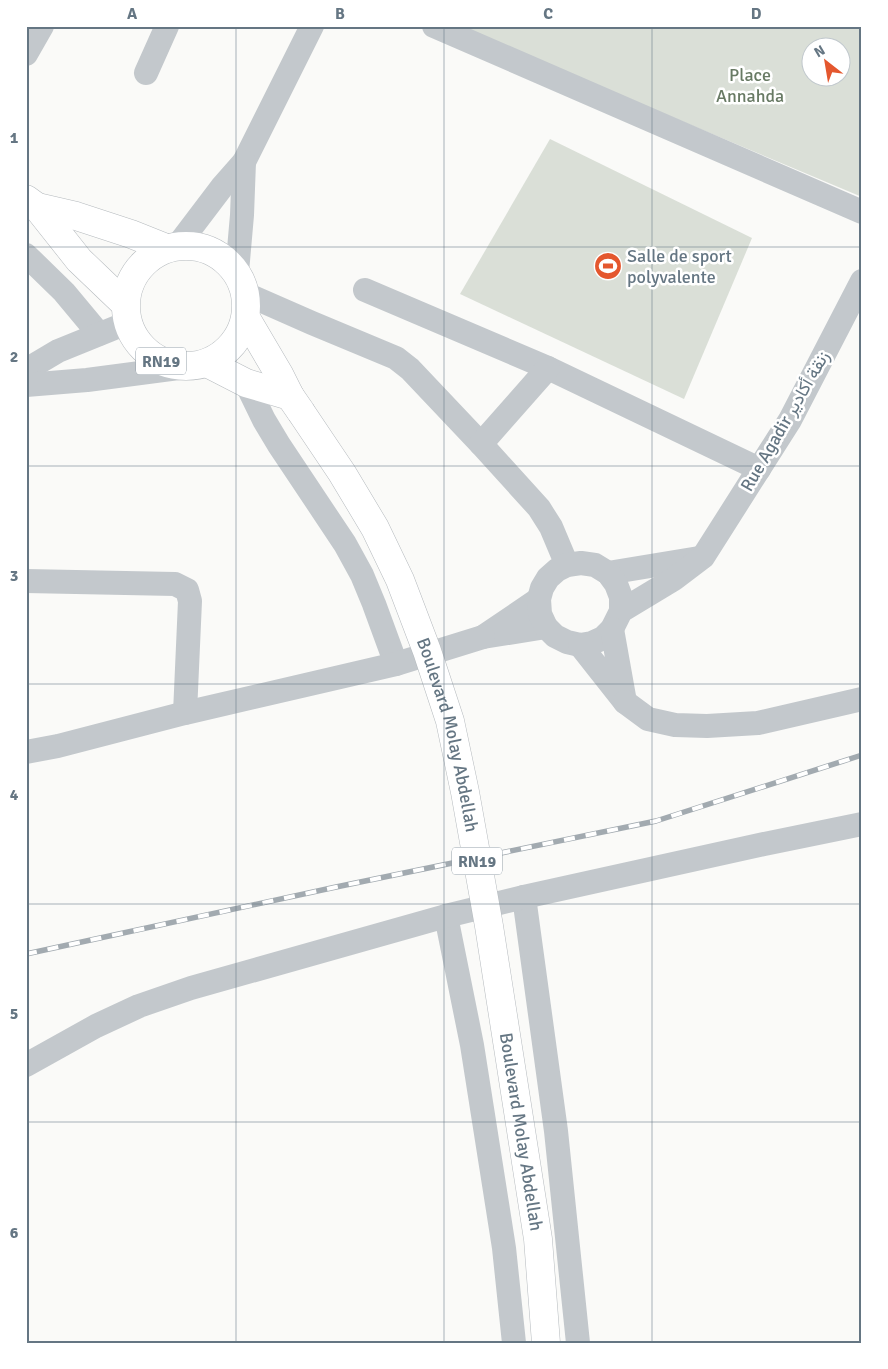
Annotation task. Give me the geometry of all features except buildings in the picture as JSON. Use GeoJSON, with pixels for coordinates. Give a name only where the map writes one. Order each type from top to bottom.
{"type":"FeatureCollection","features":[{"type":"Feature","properties":{"kind":"main road","name":"RN19"},"geometry":{"type":"LineString","coordinates":[[32,203],[172,247],[195,246],[211,251],[225,259],[243,294],[238,337],[225,352],[197,365]]}},
{"type":"Feature","properties":{"kind":"main road","name":"RN19"},"geometry":{"type":"LineString","coordinates":[[32,203],[126,313],[136,341],[149,355],[167,364],[197,365],[296,404]]}},
{"type":"Feature","properties":{"kind":"main road"},"geometry":{"type":"LineString","coordinates":[[126,313],[127,289],[133,276],[142,264],[153,255],[172,247]]}},
{"type":"Feature","properties":{"kind":"main road","name":"Boulevard Molay Abdellah"},"geometry":{"type":"LineString","coordinates":[[243,294],[279,374],[296,404],[376,528],[400,580],[427,650],[450,721],[489,926],[538,1239],[546,1343]]}},
{"type":"Feature","properties":{"kind":"street"},"geometry":{"type":"LineString","coordinates":[[26,54],[42,26]]}},
{"type":"Feature","properties":{"kind":"street"},"geometry":{"type":"LineString","coordinates":[[146,73],[167,26]]}},
{"type":"Feature","properties":{"kind":"street"},"geometry":{"type":"LineString","coordinates":[[172,247],[244,162],[312,26]]}},
{"type":"Feature","properties":{"kind":"street"},"geometry":{"type":"LineString","coordinates":[[434,26],[862,212]]}},
{"type":"Feature","properties":{"kind":"street"},"geometry":{"type":"LineString","coordinates":[[244,162],[242,215],[243,294],[396,358],[410,370],[481,444],[539,508],[551,528],[567,564]]}},
{"type":"Feature","properties":{"kind":"street"},"geometry":{"type":"LineString","coordinates":[[26,255],[64,292],[100,334]]}},
{"type":"Feature","properties":{"kind":"street","name":"Rue Agadir زنقة أكادير"},"geometry":{"type":"LineString","coordinates":[[703,557],[790,420],[862,280]]}},
{"type":"Feature","properties":{"kind":"street"},"geometry":{"type":"LineString","coordinates":[[365,290],[548,368],[759,469]]}},
{"type":"Feature","properties":{"kind":"street"},"geometry":{"type":"LineString","coordinates":[[26,370],[58,352],[100,334],[126,313]]}},
{"type":"Feature","properties":{"kind":"street"},"geometry":{"type":"LineString","coordinates":[[26,385],[87,380],[197,365]]}},
{"type":"Feature","properties":{"kind":"street"},"geometry":{"type":"LineString","coordinates":[[481,444],[548,368]]}},
{"type":"Feature","properties":{"kind":"street"},"geometry":{"type":"LineString","coordinates":[[246,383],[279,445],[345,544],[362,575],[396,664]]}},
{"type":"Feature","properties":{"kind":"street"},"geometry":{"type":"LineString","coordinates":[[608,573],[703,557]]}},
{"type":"Feature","properties":{"kind":"street"},"geometry":{"type":"LineString","coordinates":[[625,702],[616,620],[620,597],[616,584],[608,573],[595,566],[581,563],[567,564],[548,578],[542,588],[539,599],[540,614],[546,627],[555,636],[566,642],[580,645],[592,643],[602,638],[616,620],[703,557]]}},
{"type":"Feature","properties":{"kind":"street"},"geometry":{"type":"LineString","coordinates":[[26,581],[175,584],[188,590],[190,601],[185,713]]}},
{"type":"Feature","properties":{"kind":"street"},"geometry":{"type":"LineString","coordinates":[[482,637],[539,599]]}},
{"type":"Feature","properties":{"kind":"street"},"geometry":{"type":"LineString","coordinates":[[26,752],[58,746],[185,713],[396,664],[482,637],[546,627]]}},
{"type":"Feature","properties":{"kind":"street"},"geometry":{"type":"LineString","coordinates":[[580,645],[625,702],[648,719],[675,725],[706,726],[758,723],[862,699]]}},
{"type":"Feature","properties":{"kind":"street"},"geometry":{"type":"LineString","coordinates":[[26,1065],[138,1006],[200,985],[446,916],[524,897],[862,824]]}},
{"type":"Feature","properties":{"kind":"street"},"geometry":{"type":"LineString","coordinates":[[524,897],[556,1131],[578,1343]]}},
{"type":"Feature","properties":{"kind":"street"},"geometry":{"type":"LineString","coordinates":[[446,916],[472,1045],[504,1248],[514,1343]]}},
{"type":"Feature","properties":{"kind":"green space","name":"Place Annahda"},"geometry":{"type":"Polygon","coordinates":[[[456,26],[862,26],[862,197],[456,26]]]}},
{"type":"Feature","properties":{"kind":"green space","name":"Salle de sport polyvalente"},"geometry":{"type":"Polygon","coordinates":[[[550,139],[752,238],[684,399],[460,294],[550,139]]]}},
{"type":"Feature","properties":{"kind":"railway"},"geometry":{"type":"LineString","coordinates":[[26,954],[336,887],[656,821],[862,755]]}},
{"type":"Feature","properties":{"kind":"place","name":"Salle de sport polyvalente"},"geometry":{"type":"Point","coordinates":[608,266]}}]}
